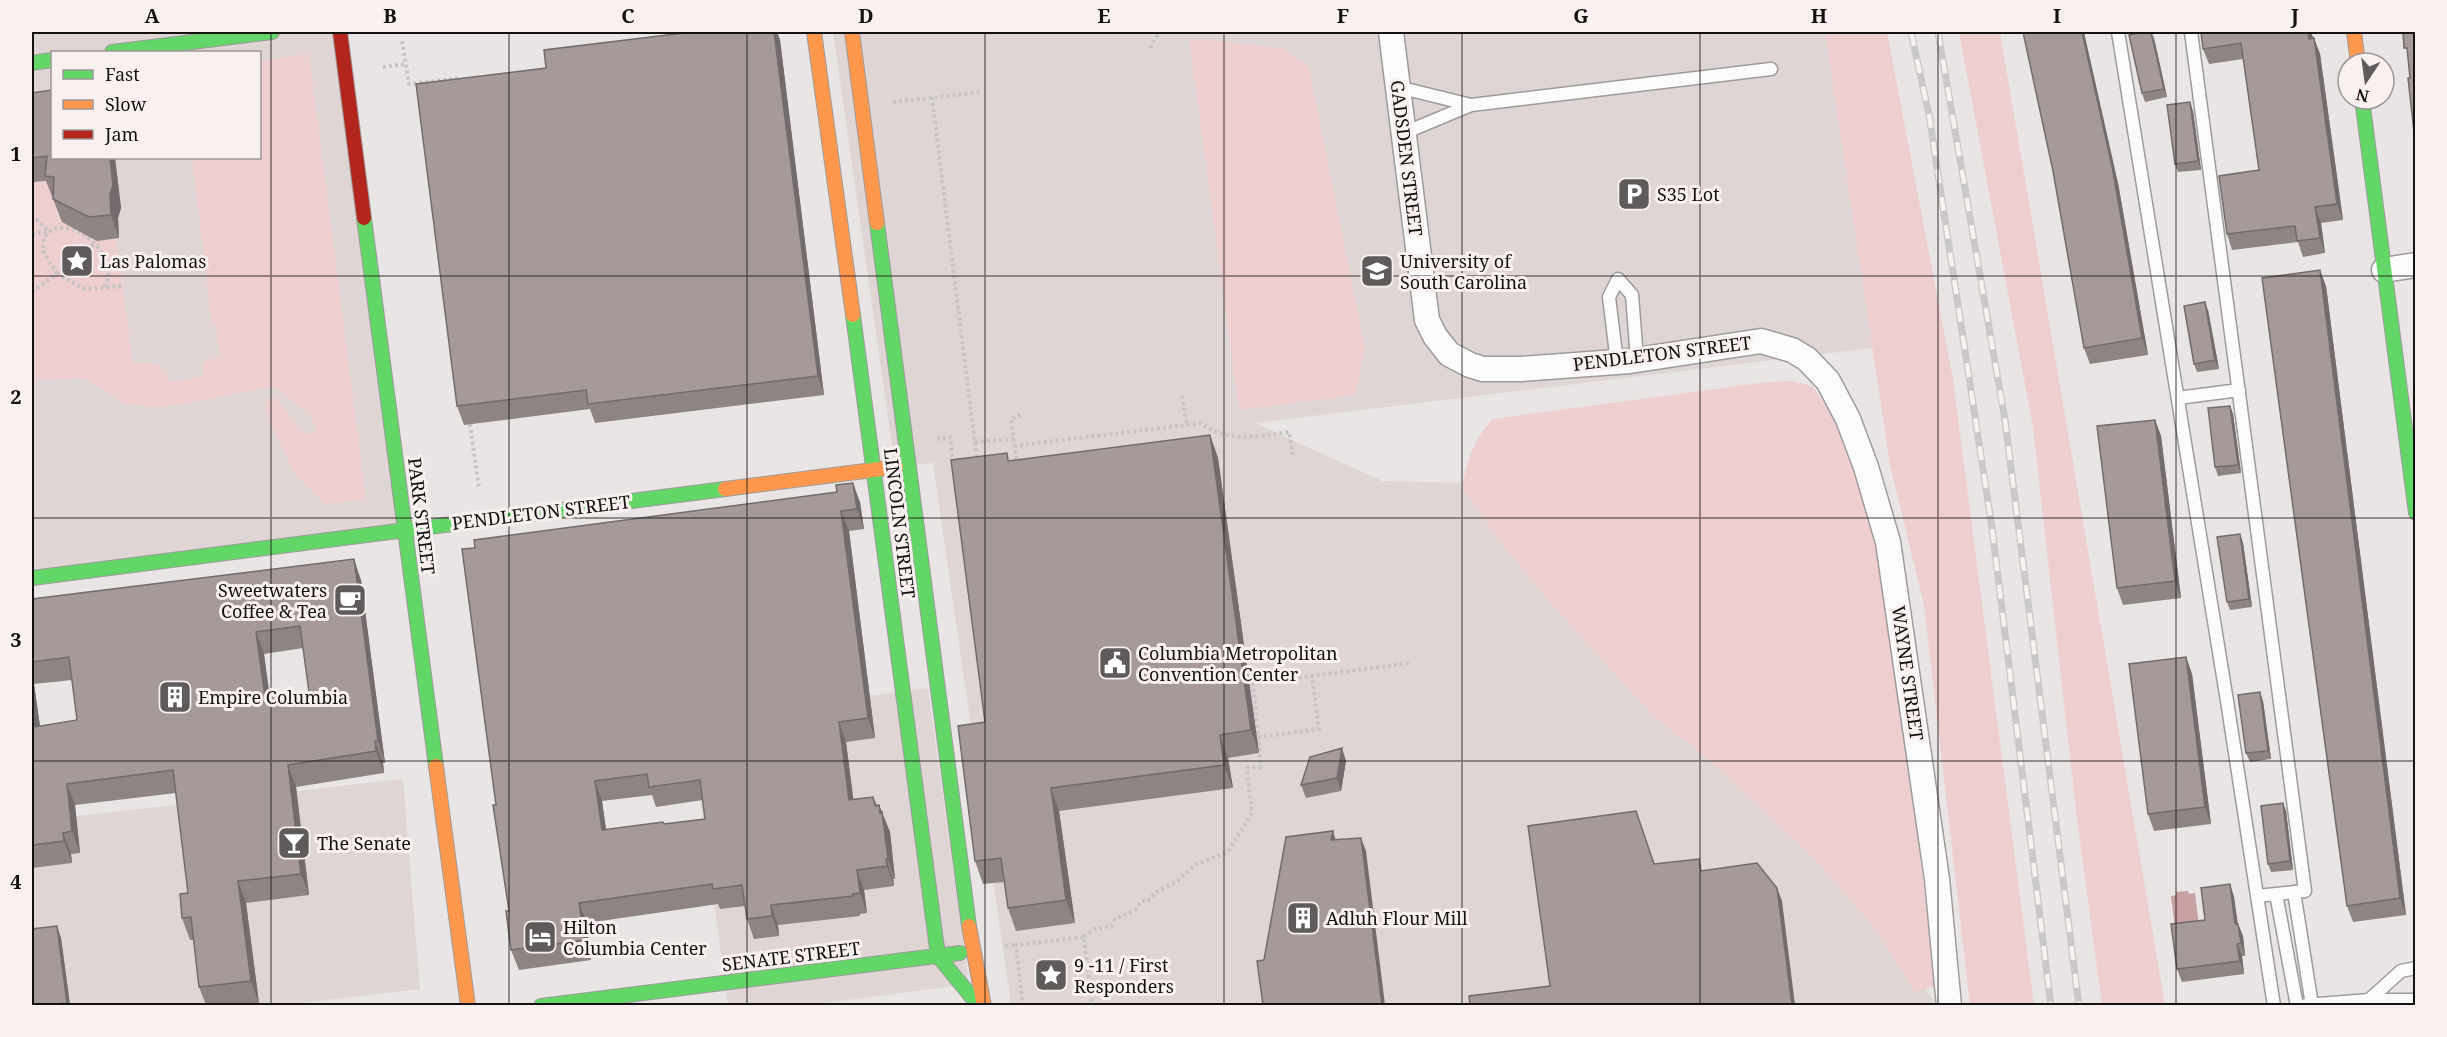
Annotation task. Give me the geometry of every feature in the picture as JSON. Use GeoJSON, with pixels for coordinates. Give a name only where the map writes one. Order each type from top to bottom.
{"type":"FeatureCollection","features":[{"type":"Feature","properties":{"kind":"street"},"geometry":{"type":"LineString","coordinates":[[120,51],[272,32]]}},
{"type":"Feature","properties":{"kind":"street","name":"PARK STREET"},"geometry":{"type":"LineString","coordinates":[[340,32],[468,1005]]}},
{"type":"Feature","properties":{"kind":"street","name":"LINCOLN STREET"},"geometry":{"type":"LineString","coordinates":[[814,32],[875,469],[938,956]]}},
{"type":"Feature","properties":{"kind":"street","name":"LINCOLN STREET"},"geometry":{"type":"LineString","coordinates":[[852,32],[908,465],[974,951],[984,1005]]}},
{"type":"Feature","properties":{"kind":"street","name":"GADSDEN STREET"},"geometry":{"type":"LineString","coordinates":[[1391,32],[1427,320]]}},
{"type":"Feature","properties":{"kind":"street"},"geometry":{"type":"LineString","coordinates":[[2354,32],[2356,51]]}},
{"type":"Feature","properties":{"kind":"street"},"geometry":{"type":"LineString","coordinates":[[32,63],[51,60]]}},
{"type":"Feature","properties":{"kind":"street"},"geometry":{"type":"LineString","coordinates":[[2364,111],[2415,506]]}},
{"type":"Feature","properties":{"kind":"street"},"geometry":{"type":"LineString","coordinates":[[2384,270],[2415,265]]}},
{"type":"Feature","properties":{"kind":"street","name":"PENDLETON STREET"},"geometry":{"type":"LineString","coordinates":[[1427,320],[1434,336],[1449,354],[1470,366],[1483,369],[1521,369],[1627,361],[1761,341],[1784,346],[1807,359]]}},
{"type":"Feature","properties":{"kind":"street","name":"WAYNE STREET"},"geometry":{"type":"LineString","coordinates":[[1807,359],[1831,386],[1848,419],[1866,467],[1888,542],[1937,879],[1949,1005]]}},
{"type":"Feature","properties":{"kind":"street","name":"PENDLETON STREET"},"geometry":{"type":"LineString","coordinates":[[32,578],[908,465]]}},
{"type":"Feature","properties":{"kind":"street","name":"SENATE STREET"},"geometry":{"type":"LineString","coordinates":[[541,1005],[974,951]]}},
{"type":"Feature","properties":{"kind":"street"},"geometry":{"type":"LineString","coordinates":[[938,956],[980,1005]]}},
{"type":"Feature","properties":{"kind":"street"},"geometry":{"type":"LineString","coordinates":[[744,980],[746,997]]}},
{"type":"Feature","properties":{"kind":"lane"},"geometry":{"type":"LineString","coordinates":[[2118,32],[2274,1005]]}},
{"type":"Feature","properties":{"kind":"lane"},"geometry":{"type":"LineString","coordinates":[[2191,32],[2305,891],[2257,896]]}},
{"type":"Feature","properties":{"kind":"lane"},"geometry":{"type":"LineString","coordinates":[[1404,133],[1471,105],[1771,69]]}},
{"type":"Feature","properties":{"kind":"lane"},"geometry":{"type":"LineString","coordinates":[[1398,87],[1471,105]]}},
{"type":"Feature","properties":{"kind":"lane"},"geometry":{"type":"LineString","coordinates":[[1618,279],[1632,295],[1627,361],[1609,297],[1618,279]]}},
{"type":"Feature","properties":{"kind":"lane"},"geometry":{"type":"LineString","coordinates":[[2178,398],[2239,390]]}},
{"type":"Feature","properties":{"kind":"lane"},"geometry":{"type":"LineString","coordinates":[[2294,892],[2312,1005]]}},
{"type":"Feature","properties":{"kind":"lane"},"geometry":{"type":"LineString","coordinates":[[2276,894],[2296,1005]]}},
{"type":"Feature","properties":{"kind":"lane"},"geometry":{"type":"LineString","coordinates":[[2369,1000],[2401,971],[2415,968]]}},
{"type":"Feature","properties":{"kind":"lane"},"geometry":{"type":"LineString","coordinates":[[2306,1005],[2369,1000],[2415,1000]]}},
{"type":"Feature","properties":{"kind":"path"},"geometry":{"type":"LineString","coordinates":[[1150,48],[1159,32]]}},
{"type":"Feature","properties":{"kind":"path"},"geometry":{"type":"LineString","coordinates":[[402,41],[409,84],[459,78],[460,88]]}},
{"type":"Feature","properties":{"kind":"path"},"geometry":{"type":"LineString","coordinates":[[383,67],[406,64]]}},
{"type":"Feature","properties":{"kind":"path"},"geometry":{"type":"LineString","coordinates":[[893,102],[982,92]]}},
{"type":"Feature","properties":{"kind":"path"},"geometry":{"type":"LineString","coordinates":[[932,97],[977,465]]}},
{"type":"Feature","properties":{"kind":"path"},"geometry":{"type":"LineString","coordinates":[[32,215],[48,231]]}},
{"type":"Feature","properties":{"kind":"path"},"geometry":{"type":"LineString","coordinates":[[32,234],[70,229],[85,235],[107,264],[108,278],[104,288]]}},
{"type":"Feature","properties":{"kind":"path"},"geometry":{"type":"LineString","coordinates":[[48,231],[44,237],[43,251],[57,274],[78,288],[123,286]]}},
{"type":"Feature","properties":{"kind":"path"},"geometry":{"type":"LineString","coordinates":[[83,256],[94,244]]}},
{"type":"Feature","properties":{"kind":"path"},"geometry":{"type":"LineString","coordinates":[[72,255],[83,256],[85,263],[82,267],[78,269],[71,267],[69,262],[72,255]]}},
{"type":"Feature","properties":{"kind":"path"},"geometry":{"type":"LineString","coordinates":[[32,292],[57,274]]}},
{"type":"Feature","properties":{"kind":"path"},"geometry":{"type":"LineString","coordinates":[[1182,396],[1187,425]]}},
{"type":"Feature","properties":{"kind":"path"},"geometry":{"type":"LineString","coordinates":[[1019,474],[1011,419],[1023,414]]}},
{"type":"Feature","properties":{"kind":"path"},"geometry":{"type":"LineString","coordinates":[[1014,446],[1201,423],[1214,432],[1236,438],[1289,432],[1293,455]]}},
{"type":"Feature","properties":{"kind":"path"},"geometry":{"type":"LineString","coordinates":[[470,424],[479,488]]}},
{"type":"Feature","properties":{"kind":"path"},"geometry":{"type":"LineString","coordinates":[[938,439],[950,437],[954,468]]}},
{"type":"Feature","properties":{"kind":"path"},"geometry":{"type":"LineString","coordinates":[[975,442],[1013,439]]}},
{"type":"Feature","properties":{"kind":"path"},"geometry":{"type":"LineString","coordinates":[[1005,946],[1084,937],[1094,929],[1112,926],[1115,919],[1135,910],[1142,901],[1148,901],[1156,892],[1176,882],[1197,864],[1228,852],[1252,813],[1247,768],[1261,766],[1253,684],[1409,663]]}},
{"type":"Feature","properties":{"kind":"path"},"geometry":{"type":"LineString","coordinates":[[1258,737],[1319,729],[1312,676]]}},
{"type":"Feature","properties":{"kind":"path"},"geometry":{"type":"LineString","coordinates":[[1084,937],[1092,1005]]}},
{"type":"Feature","properties":{"kind":"path"},"geometry":{"type":"LineString","coordinates":[[1016,945],[1023,1005]]}},
{"type":"Feature","properties":{"kind":"shaded area"},"geometry":{"type":"Polygon","coordinates":[[[32,32],[337,32],[407,533],[32,577],[32,32]]]}},
{"type":"Feature","properties":{"kind":"shaded area"},"geometry":{"type":"Polygon","coordinates":[[[833,32],[1850,32],[1897,345],[1255,423],[1382,481],[1471,483],[1746,778],[1896,946],[1937,1005],[1011,1005],[933,463],[895,467],[833,32]]]}},
{"type":"Feature","properties":{"kind":"shaded area"},"geometry":{"type":"Polygon","coordinates":[[[1825,32],[1887,32],[1953,379],[2034,1005],[1970,1005],[1924,605],[1890,465],[1825,32]]]}},
{"type":"Feature","properties":{"kind":"shaded area"},"geometry":{"type":"Polygon","coordinates":[[[1959,32],[2000,32],[2165,1005],[2102,1005],[2076,811],[2033,427],[1959,32]]]}},
{"type":"Feature","properties":{"kind":"shaded area"},"geometry":{"type":"Polygon","coordinates":[[[1189,38],[1282,48],[1309,67],[1365,347],[1355,395],[1239,410],[1189,38]]]}},
{"type":"Feature","properties":{"kind":"shaded area"},"geometry":{"type":"Polygon","coordinates":[[[309,54],[366,499],[325,504],[292,470],[265,408],[267,399],[276,398],[303,433],[312,434],[316,429],[310,414],[273,386],[183,404],[152,407],[126,404],[84,378],[32,380],[32,182],[56,179],[53,199],[62,201],[97,240],[116,238],[133,363],[152,363],[161,366],[169,382],[203,377],[204,361],[220,357],[216,325],[212,325],[192,159],[261,159],[261,61],[309,54]]]}},
{"type":"Feature","properties":{"kind":"shaded area"},"geometry":{"type":"Polygon","coordinates":[[[1792,381],[1812,386],[1849,439],[1880,550],[1906,732],[1935,986],[1915,992],[1875,928],[1813,858],[1710,760],[1654,717],[1554,607],[1499,540],[1462,486],[1473,450],[1486,426],[1493,419],[1767,382],[1792,381]]]}},
{"type":"Feature","properties":{"kind":"shaded area"},"geometry":{"type":"Polygon","coordinates":[[[928,688],[969,984],[811,1005],[728,1005],[689,720],[928,688]]]}},
{"type":"Feature","properties":{"kind":"shaded area"},"geometry":{"type":"Polygon","coordinates":[[[403,779],[420,989],[277,1006],[32,1005],[32,821],[403,779]]]}},
{"type":"Feature","properties":{"kind":"shaded area"},"geometry":{"type":"Polygon","coordinates":[[[2188,891],[2189,894],[2195,893],[2199,926],[2175,929],[2171,896],[2176,895],[2176,892],[2188,891]]]}},
{"type":"Feature","properties":{"kind":"building"},"geometry":{"type":"Polygon","coordinates":[[[692,32],[774,32],[818,376],[588,404],[586,390],[457,406],[416,84],[546,68],[544,50],[692,32]]]}},
{"type":"Feature","properties":{"kind":"building"},"geometry":{"type":"Polygon","coordinates":[[[2023,32],[2082,32],[2112,166],[2142,338],[2084,348],[2053,171],[2023,32]]]}},
{"type":"Feature","properties":{"kind":"building"},"geometry":{"type":"Polygon","coordinates":[[[2151,32],[2164,89],[2142,93],[2129,35],[2151,32]]]}},
{"type":"Feature","properties":{"kind":"building"},"geometry":{"type":"Polygon","coordinates":[[[2201,32],[2308,32],[2309,39],[2314,38],[2337,204],[2315,207],[2320,238],[2297,241],[2295,226],[2227,234],[2219,176],[2259,170],[2241,43],[2203,49],[2201,32]]]}},
{"type":"Feature","properties":{"kind":"building"},"geometry":{"type":"Polygon","coordinates":[[[2403,32],[2415,32],[2415,141],[2407,48],[2404,48],[2403,32]]]}},
{"type":"Feature","properties":{"kind":"building"},"geometry":{"type":"Polygon","coordinates":[[[51,90],[51,159],[110,159],[113,185],[110,194],[111,215],[89,217],[53,199],[54,177],[45,176],[47,156],[32,158],[32,93],[51,90]]]}},
{"type":"Feature","properties":{"kind":"building"},"geometry":{"type":"Polygon","coordinates":[[[2190,102],[2198,161],[2175,164],[2167,105],[2190,102]]]}},
{"type":"Feature","properties":{"kind":"building"},"geometry":{"type":"Polygon","coordinates":[[[2320,270],[2400,898],[2347,906],[2262,278],[2320,270]]]}},
{"type":"Feature","properties":{"kind":"building"},"geometry":{"type":"Polygon","coordinates":[[[2205,302],[2215,360],[2194,364],[2184,306],[2205,302]]]}},
{"type":"Feature","properties":{"kind":"building"},"geometry":{"type":"Polygon","coordinates":[[[2230,406],[2238,465],[2215,467],[2208,408],[2230,406]]]}},
{"type":"Feature","properties":{"kind":"building"},"geometry":{"type":"Polygon","coordinates":[[[2155,420],[2175,581],[2117,588],[2097,426],[2155,420]]]}},
{"type":"Feature","properties":{"kind":"building","name":"Columbia Metropolitan Convention Center"},"geometry":{"type":"Polygon","coordinates":[[[1210,435],[1251,730],[1220,735],[1224,765],[1051,788],[1066,900],[1008,908],[1001,858],[975,861],[958,726],[985,722],[951,460],[1007,453],[1008,461],[1210,435]]]}},
{"type":"Feature","properties":{"kind":"building"},"geometry":{"type":"Polygon","coordinates":[[[853,483],[857,509],[841,511],[868,718],[839,722],[849,800],[873,797],[875,806],[879,805],[880,813],[882,812],[887,866],[857,870],[860,893],[852,894],[853,896],[771,905],[772,916],[747,919],[742,885],[713,889],[712,884],[579,903],[584,940],[511,950],[506,911],[509,911],[493,805],[496,805],[462,549],[475,548],[474,540],[837,492],[836,485],[853,483]],[[647,774],[595,781],[602,830],[705,819],[700,780],[649,787],[647,774]]]}},
{"type":"Feature","properties":{"kind":"building"},"geometry":{"type":"Polygon","coordinates":[[[2240,534],[2249,599],[2227,602],[2217,537],[2240,534]]]}},
{"type":"Feature","properties":{"kind":"building","name":"Empire Columbia"},"geometry":{"type":"Polygon","coordinates":[[[354,559],[378,741],[375,741],[376,751],[288,765],[301,874],[238,881],[251,981],[199,987],[191,917],[182,918],[180,894],[188,893],[173,770],[67,784],[72,831],[63,833],[64,841],[32,845],[32,702],[35,727],[77,720],[69,657],[32,662],[32,599],[354,559]],[[300,626],[256,632],[265,697],[309,692],[300,626]]]}},
{"type":"Feature","properties":{"kind":"building"},"geometry":{"type":"Polygon","coordinates":[[[2186,657],[2205,807],[2148,814],[2129,664],[2186,657]]]}},
{"type":"Feature","properties":{"kind":"building"},"geometry":{"type":"Polygon","coordinates":[[[2260,692],[2268,751],[2246,753],[2238,695],[2260,692]]]}},
{"type":"Feature","properties":{"kind":"building"},"geometry":{"type":"Polygon","coordinates":[[[1342,748],[1337,778],[1301,785],[1310,757],[1342,748]]]}},
{"type":"Feature","properties":{"kind":"building"},"geometry":{"type":"Polygon","coordinates":[[[2283,803],[2290,861],[2268,864],[2261,806],[2283,803]]]}},
{"type":"Feature","properties":{"kind":"building"},"geometry":{"type":"Polygon","coordinates":[[[1636,811],[1654,864],[1699,859],[1701,871],[1757,863],[1777,888],[1792,1005],[1470,1005],[1469,996],[1550,986],[1528,826],[1636,811]]]}},
{"type":"Feature","properties":{"kind":"building","name":"Adluh Flour Mill"},"geometry":{"type":"Polygon","coordinates":[[[1333,831],[1331,840],[1361,838],[1382,1005],[1263,1005],[1257,961],[1264,960],[1286,837],[1333,831]]]}},
{"type":"Feature","properties":{"kind":"building"},"geometry":{"type":"Polygon","coordinates":[[[2230,884],[2235,924],[2238,924],[2241,943],[2237,944],[2240,961],[2177,969],[2171,924],[2205,920],[2201,888],[2230,884]]]}},
{"type":"Feature","properties":{"kind":"building"},"geometry":{"type":"Polygon","coordinates":[[[57,926],[67,1003],[32,1005],[32,929],[57,926]]]}},
{"type":"Feature","properties":{"kind":"railway"},"geometry":{"type":"LineString","coordinates":[[1911,32],[1929,115],[1992,528],[2051,1006]]}},
{"type":"Feature","properties":{"kind":"railway"},"geometry":{"type":"LineString","coordinates":[[1938,32],[2005,420],[2079,1006]]}},
{"type":"Feature","properties":{"kind":"traffic: fast"},"geometry":{"type":"LineString","coordinates":[[120,51],[272,32]]}},
{"type":"Feature","properties":{"kind":"traffic: fast"},"geometry":{"type":"LineString","coordinates":[[32,63],[51,60]]}},
{"type":"Feature","properties":{"kind":"traffic: fast"},"geometry":{"type":"LineString","coordinates":[[2364,111],[2416,513]]}},
{"type":"Feature","properties":{"kind":"traffic: fast"},"geometry":{"type":"LineString","coordinates":[[364,218],[436,766]]}},
{"type":"Feature","properties":{"kind":"traffic: fast"},"geometry":{"type":"LineString","coordinates":[[877,223],[969,926]]}},
{"type":"Feature","properties":{"kind":"traffic: fast"},"geometry":{"type":"LineString","coordinates":[[853,315],[938,956],[979,1006]]}},
{"type":"Feature","properties":{"kind":"traffic: fast"},"geometry":{"type":"LineString","coordinates":[[32,578],[725,489]]}},
{"type":"Feature","properties":{"kind":"traffic: fast"},"geometry":{"type":"LineString","coordinates":[[541,1006],[960,953]]}},
{"type":"Feature","properties":{"kind":"traffic: slow"},"geometry":{"type":"LineString","coordinates":[[814,32],[853,315]]}},
{"type":"Feature","properties":{"kind":"traffic: slow"},"geometry":{"type":"LineString","coordinates":[[852,32],[877,223]]}},
{"type":"Feature","properties":{"kind":"traffic: slow"},"geometry":{"type":"LineString","coordinates":[[2354,32],[2356,51]]}},
{"type":"Feature","properties":{"kind":"traffic: slow"},"geometry":{"type":"LineString","coordinates":[[725,489],[896,467]]}},
{"type":"Feature","properties":{"kind":"traffic: slow"},"geometry":{"type":"LineString","coordinates":[[436,766],[468,1006]]}},
{"type":"Feature","properties":{"kind":"traffic: slow"},"geometry":{"type":"LineString","coordinates":[[969,926],[984,1006]]}},
{"type":"Feature","properties":{"kind":"traffic: jam"},"geometry":{"type":"LineString","coordinates":[[340,32],[364,218]]}},
{"type":"Feature","properties":{"kind":"place","name":"S35 Lot"},"geometry":{"type":"Point","coordinates":[1634,194]}},
{"type":"Feature","properties":{"kind":"place","name":"Las Palomas"},"geometry":{"type":"Point","coordinates":[77,261]}},
{"type":"Feature","properties":{"kind":"place","name":"University of South Carolina"},"geometry":{"type":"Point","coordinates":[1377,271]}},
{"type":"Feature","properties":{"kind":"place","name":"Sweetwaters Coffee & Tea"},"geometry":{"type":"Point","coordinates":[350,600]}},
{"type":"Feature","properties":{"kind":"place","name":"Columbia Metropolitan Convention Center"},"geometry":{"type":"Point","coordinates":[1115,663]}},
{"type":"Feature","properties":{"kind":"place","name":"Empire Columbia"},"geometry":{"type":"Point","coordinates":[175,697]}},
{"type":"Feature","properties":{"kind":"place","name":"The Senate"},"geometry":{"type":"Point","coordinates":[294,843]}},
{"type":"Feature","properties":{"kind":"place","name":"Adluh Flour Mill"},"geometry":{"type":"Point","coordinates":[1303,918]}},
{"type":"Feature","properties":{"kind":"place","name":"Hilton Columbia Center"},"geometry":{"type":"Point","coordinates":[540,937]}},
{"type":"Feature","properties":{"kind":"place","name":"9 -11 / First Responders"},"geometry":{"type":"Point","coordinates":[1051,975]}}]}
